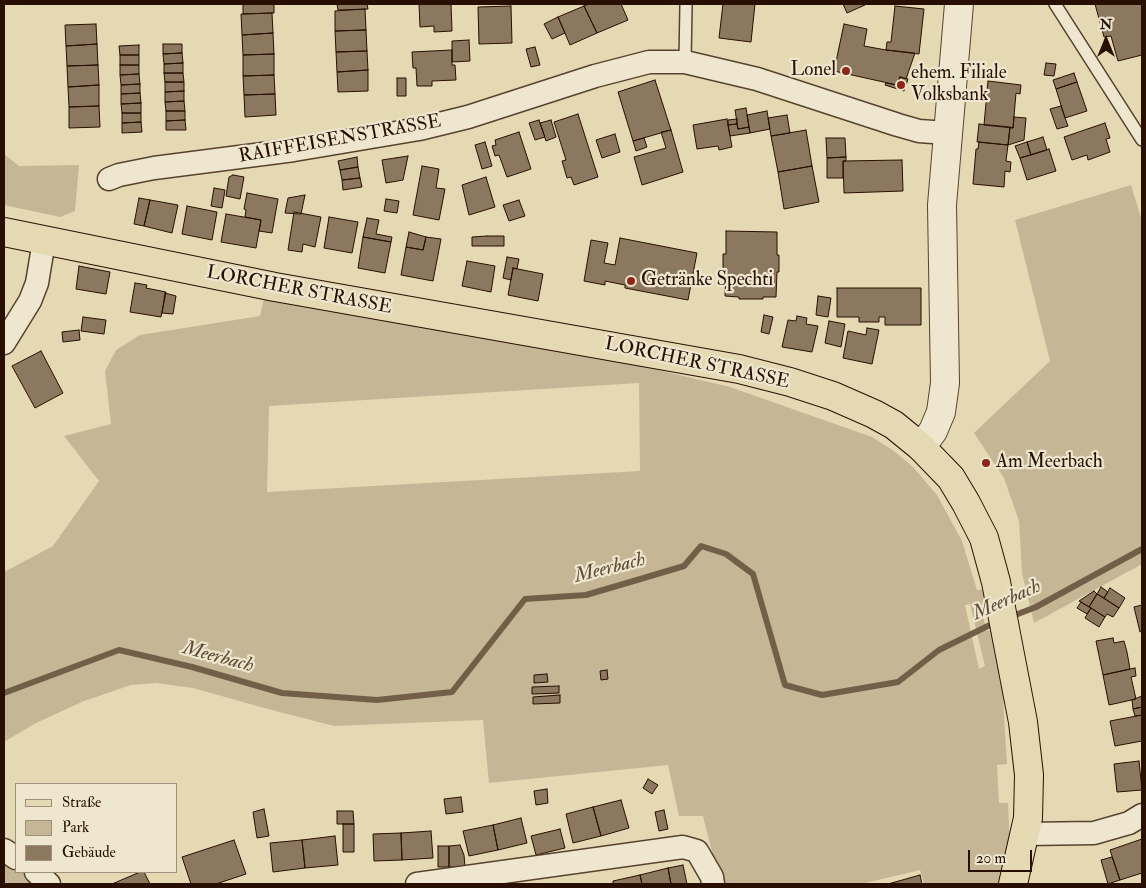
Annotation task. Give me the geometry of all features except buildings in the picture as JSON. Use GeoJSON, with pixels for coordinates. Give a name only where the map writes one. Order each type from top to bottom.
{"type":"FeatureCollection","features":[{"type":"Feature","properties":{"kind":"main road","name":"LORCHER STRASSE"},"geometry":{"type":"LineString","coordinates":[[4,232],[301,292],[583,340],[739,369],[790,382],[833,396],[894,425],[921,447],[951,478],[984,538],[996,582],[1024,722],[1029,775],[1026,834],[1013,884]]}},
{"type":"Feature","properties":{"kind":"street"},"geometry":{"type":"LineString","coordinates":[[921,447],[933,431],[941,412],[945,383],[942,205],[958,4]]}},
{"type":"Feature","properties":{"kind":"street","name":"RAIFFEISENSTRASSE"},"geometry":{"type":"LineString","coordinates":[[109,179],[119,175],[154,168],[394,135],[468,116],[561,86],[649,62],[685,62],[757,79],[919,131],[947,133]]}},
{"type":"Feature","properties":{"kind":"street"},"geometry":{"type":"LineString","coordinates":[[4,343],[30,301],[37,283],[44,241]]}},
{"type":"Feature","properties":{"kind":"street"},"geometry":{"type":"LineString","coordinates":[[1026,834],[1094,833],[1129,823],[1142,815]]}},
{"type":"Feature","properties":{"kind":"street"},"geometry":{"type":"LineString","coordinates":[[417,884],[683,847],[697,851],[714,884]]}},
{"type":"Feature","properties":{"kind":"street"},"geometry":{"type":"LineString","coordinates":[[4,850],[15,857]]}},
{"type":"Feature","properties":{"kind":"street"},"geometry":{"type":"LineString","coordinates":[[37,873],[49,884]]}},
{"type":"Feature","properties":{"kind":"lane"},"geometry":{"type":"LineString","coordinates":[[685,62],[686,4]]}},
{"type":"Feature","properties":{"kind":"lane"},"geometry":{"type":"LineString","coordinates":[[1055,4],[1142,140]]}},
{"type":"Feature","properties":{"kind":"green space"},"geometry":{"type":"Polygon","coordinates":[[[4,154],[19,166],[79,165],[75,211],[60,217],[4,205],[4,154]]]}},
{"type":"Feature","properties":{"kind":"green space"},"geometry":{"type":"Polygon","coordinates":[[[1131,185],[1142,221],[1142,564],[1034,623],[1022,573],[1019,521],[1004,478],[974,433],[1050,361],[1015,220],[1131,185]]]}},
{"type":"Feature","properties":{"kind":"green space"},"geometry":{"type":"Polygon","coordinates":[[[264,298],[607,358],[730,387],[872,437],[894,451],[913,467],[937,495],[962,541],[977,590],[984,589],[990,606],[982,608],[986,631],[995,630],[1001,665],[1007,764],[997,765],[999,803],[1008,803],[1010,847],[1006,866],[999,884],[924,884],[920,870],[861,884],[720,884],[703,816],[679,816],[668,765],[489,783],[483,720],[334,726],[193,688],[156,683],[131,685],[84,701],[36,723],[4,742],[4,572],[53,546],[99,481],[64,436],[111,424],[105,371],[116,350],[140,335],[260,316],[264,298]],[[639,383],[269,406],[267,492],[640,471],[639,383]],[[970,604],[965,605],[979,669],[985,666],[970,604]]]}},
{"type":"Feature","properties":{"kind":"green space"},"geometry":{"type":"Polygon","coordinates":[[[4,857],[15,864],[15,873],[27,873],[42,884],[4,884],[4,857]]]}},
{"type":"Feature","properties":{"kind":"waterway","name":"Meerbach"},"geometry":{"type":"LineString","coordinates":[[4,693],[119,650],[192,667],[282,693],[377,700],[452,692],[525,599],[586,595],[684,566],[701,546],[726,554],[753,574],[785,685],[822,695],[898,682],[939,650],[996,622]]}},
{"type":"Feature","properties":{"kind":"waterway","name":"Meerbach"},"geometry":{"type":"LineString","coordinates":[[1010,617],[1036,607],[1142,549]]}},
{"type":"Feature","properties":{"kind":"place","name":"Lonel"},"geometry":{"type":"Point","coordinates":[846,71]}},
{"type":"Feature","properties":{"kind":"place","name":"ehem. Filiale Volksbank"},"geometry":{"type":"Point","coordinates":[901,85]}},
{"type":"Feature","properties":{"kind":"place","name":"Getränke Spechti"},"geometry":{"type":"Point","coordinates":[631,281]}},
{"type":"Feature","properties":{"kind":"place","name":"Am Meerbach"},"geometry":{"type":"Point","coordinates":[986,463]}}]}
